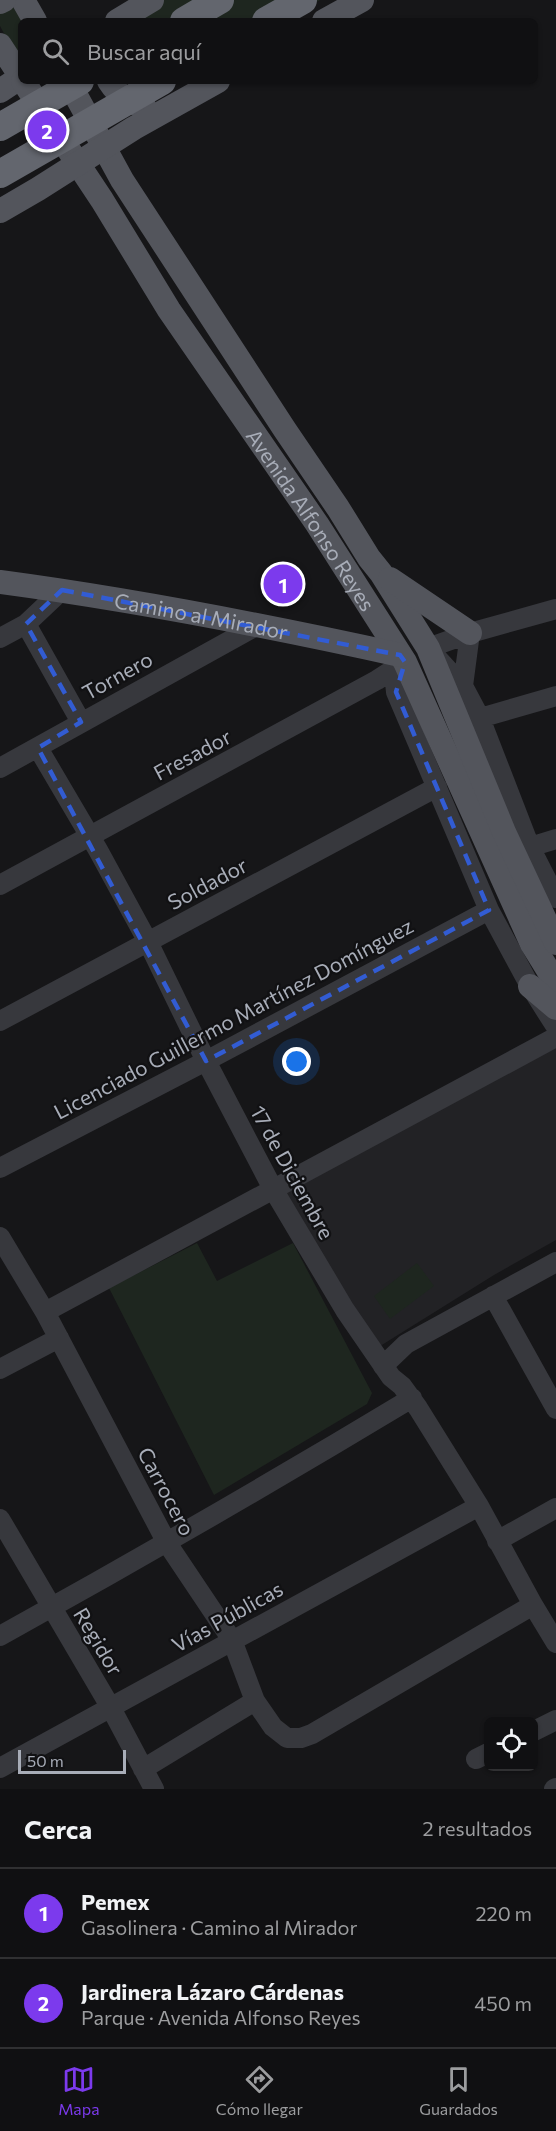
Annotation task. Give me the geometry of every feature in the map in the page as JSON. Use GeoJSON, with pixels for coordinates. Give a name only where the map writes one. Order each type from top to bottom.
{"type":"FeatureCollection","features":[{"type":"Feature","properties":{"kind":"highway"},"geometry":{"type":"LineString","coordinates":[[189,18],[220,0]]}},
{"type":"Feature","properties":{"kind":"highway"},"geometry":{"type":"LineString","coordinates":[[271,18],[303,0]]}},
{"type":"Feature","properties":{"kind":"highway"},"geometry":{"type":"LineString","coordinates":[[0,127],[75,84]]}},
{"type":"Feature","properties":{"kind":"highway"},"geometry":{"type":"LineString","coordinates":[[0,174],[171,92]]}},
{"type":"Feature","properties":{"kind":"main road"},"geometry":{"type":"LineString","coordinates":[[0,2],[4,0]]}},
{"type":"Feature","properties":{"kind":"main road"},"geometry":{"type":"LineString","coordinates":[[23,0],[33,18]]}},
{"type":"Feature","properties":{"kind":"main road"},"geometry":{"type":"LineString","coordinates":[[123,18],[152,0]]}},
{"type":"Feature","properties":{"kind":"main road"},"geometry":{"type":"LineString","coordinates":[[329,18],[362,0]]}},
{"type":"Feature","properties":{"kind":"main road","name":"Avenida Alfonso Reyes"},"geometry":{"type":"LineString","coordinates":[[0,45],[18,73]]}},
{"type":"Feature","properties":{"kind":"main road"},"geometry":{"type":"LineString","coordinates":[[0,91],[18,81]]}},
{"type":"Feature","properties":{"kind":"main road","name":"Avenida Alfonso Reyes"},"geometry":{"type":"LineString","coordinates":[[25,84],[102,201],[169,310],[317,524],[403,659],[532,944],[556,982]]}},
{"type":"Feature","properties":{"kind":"main road","name":"Avenida Alfonso Reyes"},"geometry":{"type":"LineString","coordinates":[[70,84],[122,180],[428,648],[504,831],[556,943]]}},
{"type":"Feature","properties":{"kind":"main road"},"geometry":{"type":"LineString","coordinates":[[111,84],[116,92],[134,104],[147,107],[171,92],[205,84]]}},
{"type":"Feature","properties":{"kind":"main road"},"geometry":{"type":"LineString","coordinates":[[0,211],[134,128],[171,92]]}},
{"type":"Feature","properties":{"kind":"main road"},"geometry":{"type":"LineString","coordinates":[[122,180],[125,154],[134,128]]}},
{"type":"Feature","properties":{"kind":"main road"},"geometry":{"type":"LineString","coordinates":[[38,189],[69,187],[85,191],[102,201]]}},
{"type":"Feature","properties":{"kind":"main road"},"geometry":{"type":"LineString","coordinates":[[381,573],[470,633]]}},
{"type":"Feature","properties":{"kind":"main road","name":"Camino al Mirador"},"geometry":{"type":"LineString","coordinates":[[0,582],[62,590],[258,625],[403,659]]}},
{"type":"Feature","properties":{"kind":"main road"},"geometry":{"type":"LineString","coordinates":[[403,659],[428,648]]}},
{"type":"Feature","properties":{"kind":"main road"},"geometry":{"type":"LineString","coordinates":[[530,986],[556,1008]]}},
{"type":"Feature","properties":{"kind":"street"},"geometry":{"type":"LineString","coordinates":[[0,638],[26,624],[62,590]]}},
{"type":"Feature","properties":{"kind":"street"},"geometry":{"type":"LineString","coordinates":[[556,609],[470,633],[428,648],[463,686],[480,718],[530,846],[556,898]]}},
{"type":"Feature","properties":{"kind":"street"},"geometry":{"type":"LineString","coordinates":[[26,624],[81,722]]}},
{"type":"Feature","properties":{"kind":"street","name":"Tornero"},"geometry":{"type":"LineString","coordinates":[[0,768],[258,625]]}},
{"type":"Feature","properties":{"kind":"street"},"geometry":{"type":"LineString","coordinates":[[463,686],[470,633]]}},
{"type":"Feature","properties":{"kind":"street"},"geometry":{"type":"LineString","coordinates":[[403,659],[395,682],[396,692],[489,910],[530,986],[556,1027]]}},
{"type":"Feature","properties":{"kind":"street","name":"Fresador"},"geometry":{"type":"LineString","coordinates":[[0,885],[377,680],[403,659]]}},
{"type":"Feature","properties":{"kind":"street"},"geometry":{"type":"LineString","coordinates":[[480,718],[556,696]]}},
{"type":"Feature","properties":{"kind":"street","name":"17 de Diciembre"},"geometry":{"type":"LineString","coordinates":[[38,748],[90,836],[148,942],[273,1190],[345,1310],[383,1366],[412,1398],[479,1506],[556,1643]]}},
{"type":"Feature","properties":{"kind":"street","name":"Soldador"},"geometry":{"type":"LineString","coordinates":[[0,1021],[437,787]]}},
{"type":"Feature","properties":{"kind":"street"},"geometry":{"type":"LineString","coordinates":[[530,846],[556,839]]}},
{"type":"Feature","properties":{"kind":"street","name":"Licenciado Guillermo Martínez Domínguez"},"geometry":{"type":"LineString","coordinates":[[0,1168],[489,910]]}},
{"type":"Feature","properties":{"kind":"street"},"geometry":{"type":"LineString","coordinates":[[45,1312],[556,1037]]}},
{"type":"Feature","properties":{"kind":"street","name":"Carrocero"},"geometry":{"type":"LineString","coordinates":[[0,1237],[45,1312],[167,1544],[232,1640],[255,1701],[273,1727],[287,1737],[302,1738],[312,1734],[533,1605]]}},
{"type":"Feature","properties":{"kind":"street"},"geometry":{"type":"LineString","coordinates":[[383,1366],[406,1344],[556,1262]]}},
{"type":"Feature","properties":{"kind":"street"},"geometry":{"type":"LineString","coordinates":[[493,1296],[556,1409]]}},
{"type":"Feature","properties":{"kind":"street"},"geometry":{"type":"LineString","coordinates":[[0,1369],[59,1338]]}},
{"type":"Feature","properties":{"kind":"street"},"geometry":{"type":"LineString","coordinates":[[0,1636],[167,1544],[412,1398]]}},
{"type":"Feature","properties":{"kind":"street","name":"Vías Públicas"},"geometry":{"type":"LineString","coordinates":[[0,1768],[479,1506]]}},
{"type":"Feature","properties":{"kind":"street"},"geometry":{"type":"LineString","coordinates":[[498,1540],[556,1508]]}},
{"type":"Feature","properties":{"kind":"street","name":"Regidor"},"geometry":{"type":"LineString","coordinates":[[0,1519],[111,1708],[154,1789]]}},
{"type":"Feature","properties":{"kind":"street"},"geometry":{"type":"LineString","coordinates":[[143,1769],[255,1701]]}},
{"type":"Feature","properties":{"kind":"street"},"geometry":{"type":"LineString","coordinates":[[538,1729],[556,1720]]}},
{"type":"Feature","properties":{"kind":"highlighted area"},"geometry":{"type":"Polygon","coordinates":[[[62,590],[400,655],[405,662],[396,692],[489,910],[206,1061],[38,748],[81,722],[26,624],[62,590]]]}},
{"type":"Feature","properties":{"kind":"shaded area"},"geometry":{"type":"Polygon","coordinates":[[[9,0],[20,18],[18,18],[18,52],[15,54],[0,26],[0,8],[9,0]]]}},
{"type":"Feature","properties":{"kind":"shaded area"},"geometry":{"type":"Polygon","coordinates":[[[160,0],[320,0],[288,18],[129,18],[160,0]]]}},
{"type":"Feature","properties":{"kind":"shaded area"},"geometry":{"type":"Polygon","coordinates":[[[556,1036],[556,1240],[494,1275],[377,1348],[285,1192],[556,1036]]]}},
{"type":"Feature","properties":{"kind":"shaded area"},"geometry":{"type":"Polygon","coordinates":[[[197,1243],[217,1281],[293,1243],[372,1393],[367,1404],[214,1495],[109,1288],[197,1243]]]}},
{"type":"Feature","properties":{"kind":"shaded area"},"geometry":{"type":"Polygon","coordinates":[[[417,1263],[434,1286],[390,1319],[374,1296],[417,1263]]]}},
{"type":"Feature","properties":{"kind":"place","name":"Jardinera Lázaro Cárdenas"},"geometry":{"type":"Point","coordinates":[47,130]}},
{"type":"Feature","properties":{"kind":"place","name":"Pemex"},"geometry":{"type":"Point","coordinates":[283,584]}}]}
